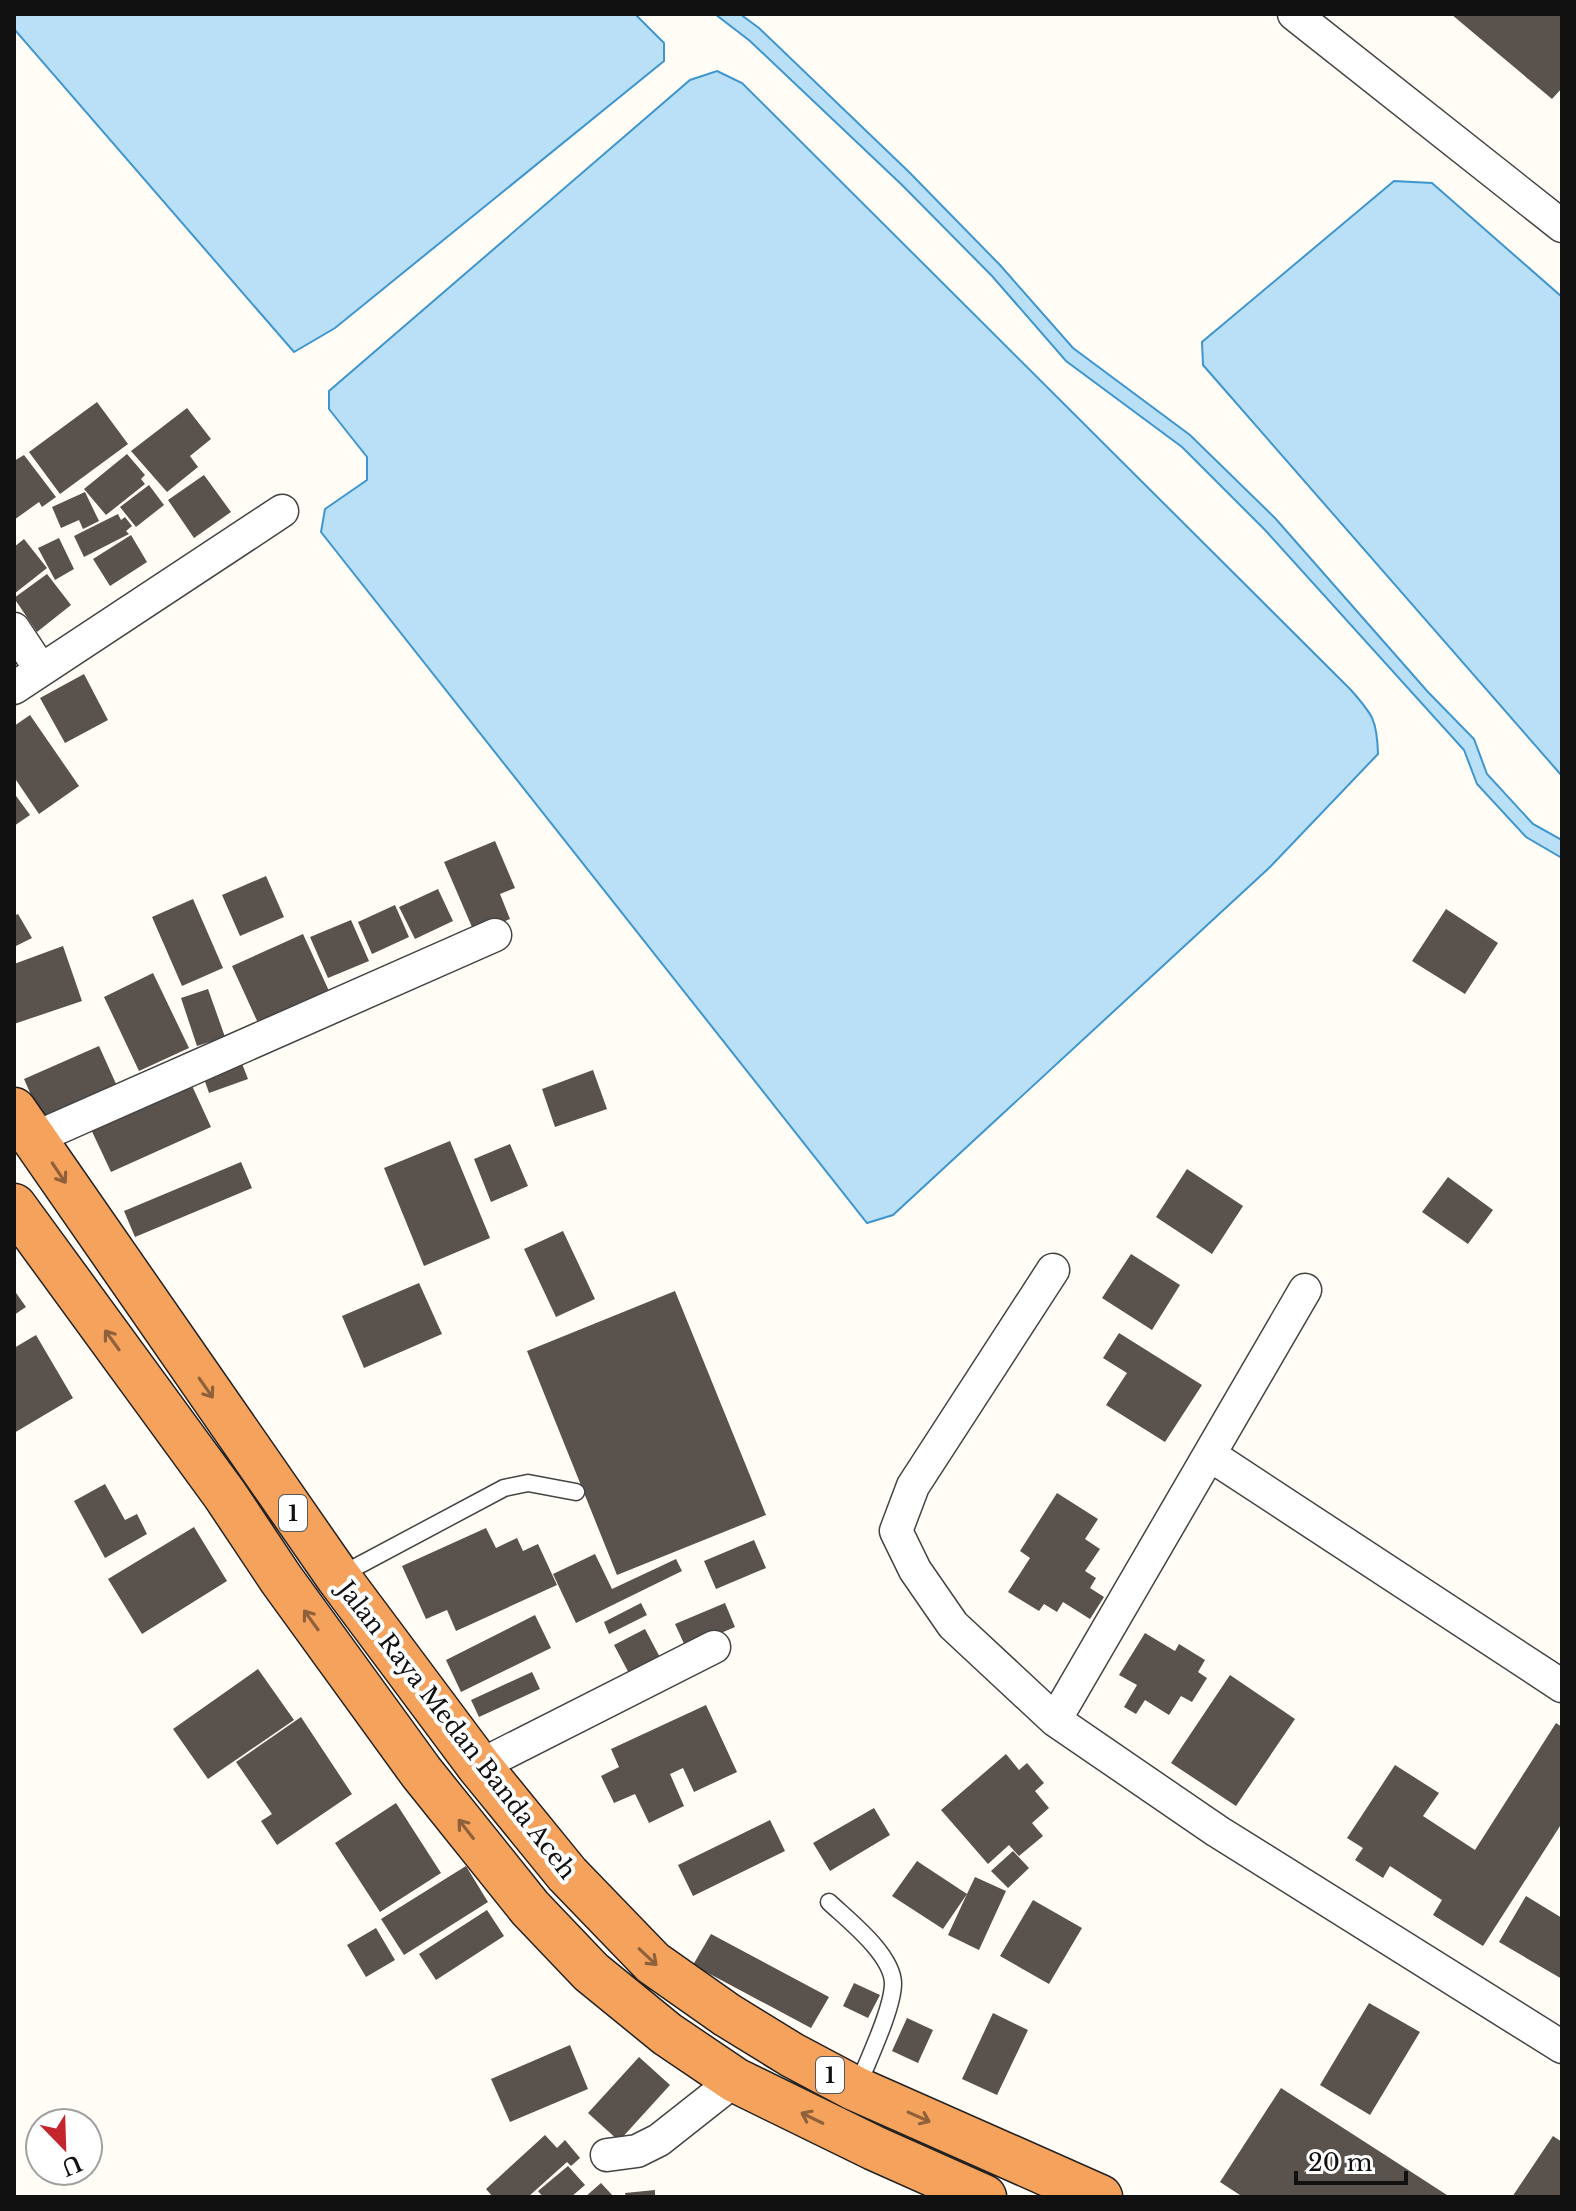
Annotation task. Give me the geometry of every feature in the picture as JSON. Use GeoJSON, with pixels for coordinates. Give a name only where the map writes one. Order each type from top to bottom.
{"type":"FeatureCollection","features":[{"type":"Feature","properties":{"kind":"highway","name":"Jalan Raya Medan Banda Aceh"},"geometry":{"type":"LineString","coordinates":[[25,1124],[338,1577],[479,1766],[567,1874],[653,1963],[737,2021],[856,2089],[1100,2197]]}},
{"type":"Feature","properties":{"kind":"highway","name":"Jalan Raya Medan Banda Aceh"},"geometry":{"type":"LineString","coordinates":[[14,1206],[225,1495],[290,1592],[421,1772],[506,1880],[591,1972],[667,2034],[735,2080],[959,2192]]}},
{"type":"Feature","properties":{"kind":"highway"},"geometry":{"type":"LineString","coordinates":[[506,1880],[546,1848]]}},
{"type":"Feature","properties":{"kind":"street"},"geometry":{"type":"LineString","coordinates":[[1294,14],[1562,226]]}},
{"type":"Feature","properties":{"kind":"street"},"geometry":{"type":"LineString","coordinates":[[14,688],[282,511]]}},
{"type":"Feature","properties":{"kind":"street"},"geometry":{"type":"LineString","coordinates":[[14,629],[41,670]]}},
{"type":"Feature","properties":{"kind":"street"},"geometry":{"type":"LineString","coordinates":[[25,1124],[495,935]]}},
{"type":"Feature","properties":{"kind":"street"},"geometry":{"type":"LineString","coordinates":[[1053,1270],[913,1486],[896,1531],[915,1570],[953,1625],[1055,1720],[1217,1831],[1562,2047]]}},
{"type":"Feature","properties":{"kind":"street"},"geometry":{"type":"LineString","coordinates":[[1055,1720],[1305,1290]]}},
{"type":"Feature","properties":{"kind":"street"},"geometry":{"type":"LineString","coordinates":[[1210,1455],[1562,1686]]}},
{"type":"Feature","properties":{"kind":"street"},"geometry":{"type":"LineString","coordinates":[[479,1766],[714,1647]]}},
{"type":"Feature","properties":{"kind":"street"},"geometry":{"type":"LineString","coordinates":[[607,2155],[637,2151],[659,2140],[735,2080]]}},
{"type":"Feature","properties":{"kind":"lane"},"geometry":{"type":"LineString","coordinates":[[338,1577],[504,1488],[528,1483],[576,1492]]}},
{"type":"Feature","properties":{"kind":"lane"},"geometry":{"type":"LineString","coordinates":[[829,1902],[872,1943],[893,1981],[886,2012],[856,2089]]}},
{"type":"Feature","properties":{"kind":"water"},"geometry":{"type":"Polygon","coordinates":[[[14,14],[635,14],[664,43],[664,61],[335,328],[294,352],[14,29],[14,14]]]}},
{"type":"Feature","properties":{"kind":"water"},"geometry":{"type":"Polygon","coordinates":[[[715,14],[740,14],[759,28],[909,172],[1000,265],[1073,348],[1190,435],[1275,518],[1428,692],[1474,739],[1487,774],[1533,824],[1562,840],[1562,858],[1526,837],[1477,784],[1464,750],[1265,530],[1182,447],[1066,361],[992,276],[902,185],[750,41],[715,14]]]}},
{"type":"Feature","properties":{"kind":"water"},"geometry":{"type":"Polygon","coordinates":[[[717,71],[742,83],[1351,690],[1369,712],[1375,725],[1378,754],[1269,868],[893,1215],[867,1223],[321,532],[325,509],[367,480],[367,457],[329,409],[329,391],[690,80],[717,71]]]}},
{"type":"Feature","properties":{"kind":"water"},"geometry":{"type":"Polygon","coordinates":[[[1394,181],[1432,183],[1562,297],[1562,776],[1203,365],[1202,342],[1394,181]]]}},
{"type":"Feature","properties":{"kind":"building"},"geometry":{"type":"Polygon","coordinates":[[[1451,14],[1562,14],[1562,88],[1552,99],[1451,14]]]}},
{"type":"Feature","properties":{"kind":"building"},"geometry":{"type":"Polygon","coordinates":[[[97,402],[128,444],[60,494],[29,452],[97,402]]]}},
{"type":"Feature","properties":{"kind":"building"},"geometry":{"type":"Polygon","coordinates":[[[187,408],[211,439],[190,456],[198,467],[167,492],[131,451],[187,408]]]}},
{"type":"Feature","properties":{"kind":"building"},"geometry":{"type":"Polygon","coordinates":[[[127,454],[145,475],[141,479],[145,484],[106,515],[84,489],[127,454]]]}},
{"type":"Feature","properties":{"kind":"building"},"geometry":{"type":"Polygon","coordinates":[[[24,455],[56,497],[42,507],[39,502],[14,520],[14,461],[24,455]]]}},
{"type":"Feature","properties":{"kind":"building"},"geometry":{"type":"Polygon","coordinates":[[[204,475],[231,512],[194,538],[168,500],[204,475]]]}},
{"type":"Feature","properties":{"kind":"building"},"geometry":{"type":"Polygon","coordinates":[[[149,485],[164,505],[136,527],[120,507],[149,485]]]}},
{"type":"Feature","properties":{"kind":"building"},"geometry":{"type":"Polygon","coordinates":[[[85,492],[99,521],[83,529],[79,520],[61,528],[52,507],[85,492]]]}},
{"type":"Feature","properties":{"kind":"building"},"geometry":{"type":"Polygon","coordinates":[[[118,514],[121,520],[125,517],[132,526],[126,531],[129,534],[84,557],[74,536],[118,514]]]}},
{"type":"Feature","properties":{"kind":"building"},"geometry":{"type":"Polygon","coordinates":[[[131,535],[147,562],[110,586],[93,559],[131,535]]]}},
{"type":"Feature","properties":{"kind":"building"},"geometry":{"type":"Polygon","coordinates":[[[59,538],[74,569],[55,580],[38,548],[59,538]]]}},
{"type":"Feature","properties":{"kind":"building"},"geometry":{"type":"Polygon","coordinates":[[[24,539],[47,568],[14,594],[14,547],[24,539]]]}},
{"type":"Feature","properties":{"kind":"building"},"geometry":{"type":"Polygon","coordinates":[[[47,574],[71,605],[37,632],[14,598],[47,574]]]}},
{"type":"Feature","properties":{"kind":"building"},"geometry":{"type":"Polygon","coordinates":[[[84,674],[108,720],[65,743],[40,698],[84,674]]]}},
{"type":"Feature","properties":{"kind":"building"},"geometry":{"type":"Polygon","coordinates":[[[30,715],[79,786],[39,814],[14,777],[14,726],[30,715]]]}},
{"type":"Feature","properties":{"kind":"building"},"geometry":{"type":"Polygon","coordinates":[[[14,793],[30,815],[14,826],[14,793]]]}},
{"type":"Feature","properties":{"kind":"building"},"geometry":{"type":"Polygon","coordinates":[[[495,841],[515,888],[500,894],[510,919],[475,934],[444,862],[495,841]]]}},
{"type":"Feature","properties":{"kind":"building"},"geometry":{"type":"Polygon","coordinates":[[[266,876],[284,917],[240,936],[222,895],[266,876]]]}},
{"type":"Feature","properties":{"kind":"building"},"geometry":{"type":"Polygon","coordinates":[[[438,889],[453,921],[415,939],[399,907],[438,889]]]}},
{"type":"Feature","properties":{"kind":"building"},"geometry":{"type":"Polygon","coordinates":[[[193,899],[223,968],[182,986],[152,917],[193,899]]]}},
{"type":"Feature","properties":{"kind":"building"},"geometry":{"type":"Polygon","coordinates":[[[395,905],[409,937],[372,954],[358,922],[395,905]]]}},
{"type":"Feature","properties":{"kind":"building"},"geometry":{"type":"Polygon","coordinates":[[[1446,909],[1498,943],[1465,994],[1412,961],[1446,909]]]}},
{"type":"Feature","properties":{"kind":"building"},"geometry":{"type":"Polygon","coordinates":[[[18,914],[32,938],[14,947],[14,916],[18,914]]]}},
{"type":"Feature","properties":{"kind":"building"},"geometry":{"type":"Polygon","coordinates":[[[351,920],[369,961],[328,978],[310,937],[351,920]]]}},
{"type":"Feature","properties":{"kind":"building"},"geometry":{"type":"Polygon","coordinates":[[[303,934],[334,1002],[263,1034],[232,966],[303,934]]]}},
{"type":"Feature","properties":{"kind":"building"},"geometry":{"type":"Polygon","coordinates":[[[63,946],[82,1001],[14,1024],[14,964],[63,946]]]}},
{"type":"Feature","properties":{"kind":"building"},"geometry":{"type":"Polygon","coordinates":[[[153,973],[189,1048],[139,1071],[104,997],[153,973]]]}},
{"type":"Feature","properties":{"kind":"building"},"geometry":{"type":"Polygon","coordinates":[[[208,989],[225,1037],[197,1046],[181,998],[208,989]]]}},
{"type":"Feature","properties":{"kind":"building"},"geometry":{"type":"Polygon","coordinates":[[[99,1046],[117,1086],[42,1120],[24,1079],[99,1046]]]}},
{"type":"Feature","properties":{"kind":"building"},"geometry":{"type":"Polygon","coordinates":[[[239,1056],[248,1079],[209,1093],[201,1070],[239,1056]]]}},
{"type":"Feature","properties":{"kind":"building"},"geometry":{"type":"Polygon","coordinates":[[[593,1070],[607,1109],[555,1127],[542,1089],[593,1070]]]}},
{"type":"Feature","properties":{"kind":"building"},"geometry":{"type":"Polygon","coordinates":[[[188,1077],[211,1127],[111,1172],[88,1123],[188,1077]]]}},
{"type":"Feature","properties":{"kind":"building"},"geometry":{"type":"Polygon","coordinates":[[[450,1141],[490,1238],[424,1266],[384,1168],[450,1141]]]}},
{"type":"Feature","properties":{"kind":"building"},"geometry":{"type":"Polygon","coordinates":[[[510,1144],[528,1186],[491,1202],[474,1159],[510,1144]]]}},
{"type":"Feature","properties":{"kind":"building"},"geometry":{"type":"Polygon","coordinates":[[[241,1162],[252,1188],[135,1237],[124,1211],[241,1162]]]}},
{"type":"Feature","properties":{"kind":"building"},"geometry":{"type":"Polygon","coordinates":[[[1187,1169],[1243,1206],[1212,1254],[1156,1217],[1187,1169]]]}},
{"type":"Feature","properties":{"kind":"building"},"geometry":{"type":"Polygon","coordinates":[[[1448,1177],[1493,1210],[1468,1244],[1422,1212],[1448,1177]]]}},
{"type":"Feature","properties":{"kind":"building"},"geometry":{"type":"Polygon","coordinates":[[[563,1231],[595,1299],[556,1317],[524,1249],[563,1231]]]}},
{"type":"Feature","properties":{"kind":"building"},"geometry":{"type":"Polygon","coordinates":[[[1131,1254],[1180,1285],[1152,1330],[1102,1298],[1131,1254]]]}},
{"type":"Feature","properties":{"kind":"building"},"geometry":{"type":"Polygon","coordinates":[[[419,1283],[442,1334],[364,1368],[342,1316],[419,1283]]]}},
{"type":"Feature","properties":{"kind":"building"},"geometry":{"type":"Polygon","coordinates":[[[14,1290],[26,1307],[14,1315],[14,1290]]]}},
{"type":"Feature","properties":{"kind":"building"},"geometry":{"type":"Polygon","coordinates":[[[675,1291],[766,1515],[617,1575],[527,1351],[675,1291]]]}},
{"type":"Feature","properties":{"kind":"building"},"geometry":{"type":"Polygon","coordinates":[[[1119,1333],[1202,1385],[1165,1442],[1106,1405],[1127,1373],[1103,1358],[1119,1333]]]}},
{"type":"Feature","properties":{"kind":"building"},"geometry":{"type":"Polygon","coordinates":[[[36,1335],[73,1398],[14,1433],[14,1348],[36,1335]]]}},
{"type":"Feature","properties":{"kind":"building"},"geometry":{"type":"Polygon","coordinates":[[[105,1484],[125,1520],[137,1514],[147,1534],[105,1558],[74,1501],[105,1484]]]}},
{"type":"Feature","properties":{"kind":"building"},"geometry":{"type":"Polygon","coordinates":[[[1057,1493],[1098,1519],[1085,1539],[1100,1549],[1085,1571],[1096,1578],[1090,1588],[1104,1597],[1090,1619],[1063,1602],[1057,1612],[1044,1604],[1039,1611],[1008,1592],[1030,1558],[1020,1551],[1057,1493]]]}},
{"type":"Feature","properties":{"kind":"building"},"geometry":{"type":"Polygon","coordinates":[[[194,1527],[227,1581],[142,1634],[108,1579],[194,1527]]]}},
{"type":"Feature","properties":{"kind":"building"},"geometry":{"type":"Polygon","coordinates":[[[486,1528],[496,1548],[517,1538],[523,1551],[538,1544],[557,1585],[456,1631],[447,1610],[426,1619],[402,1566],[486,1528]]]}},
{"type":"Feature","properties":{"kind":"building"},"geometry":{"type":"Polygon","coordinates":[[[754,1540],[766,1568],[716,1589],[704,1561],[754,1540]]]}},
{"type":"Feature","properties":{"kind":"building"},"geometry":{"type":"Polygon","coordinates":[[[595,1554],[612,1589],[676,1559],[682,1571],[576,1623],[553,1574],[595,1554]]]}},
{"type":"Feature","properties":{"kind":"building"},"geometry":{"type":"Polygon","coordinates":[[[641,1603],[647,1615],[609,1634],[604,1622],[641,1603]]]}},
{"type":"Feature","properties":{"kind":"building"},"geometry":{"type":"Polygon","coordinates":[[[725,1603],[735,1627],[686,1648],[675,1624],[725,1603]]]}},
{"type":"Feature","properties":{"kind":"building"},"geometry":{"type":"Polygon","coordinates":[[[535,1615],[551,1648],[461,1692],[446,1660],[535,1615]]]}},
{"type":"Feature","properties":{"kind":"building"},"geometry":{"type":"Polygon","coordinates":[[[645,1629],[663,1663],[632,1679],[614,1645],[645,1629]]]}},
{"type":"Feature","properties":{"kind":"building"},"geometry":{"type":"Polygon","coordinates":[[[1145,1633],[1175,1651],[1179,1644],[1205,1660],[1198,1672],[1207,1678],[1192,1702],[1181,1696],[1169,1715],[1145,1700],[1136,1714],[1124,1707],[1137,1685],[1119,1675],[1145,1633]]]}},
{"type":"Feature","properties":{"kind":"building"},"geometry":{"type":"Polygon","coordinates":[[[258,1669],[294,1720],[208,1779],[173,1729],[258,1669]]]}},
{"type":"Feature","properties":{"kind":"building"},"geometry":{"type":"Polygon","coordinates":[[[532,1672],[540,1689],[479,1717],[471,1700],[532,1672]]]}},
{"type":"Feature","properties":{"kind":"building"},"geometry":{"type":"Polygon","coordinates":[[[1230,1675],[1295,1719],[1236,1806],[1171,1763],[1230,1675]]]}},
{"type":"Feature","properties":{"kind":"building"},"geometry":{"type":"Polygon","coordinates":[[[706,1705],[737,1772],[694,1792],[683,1768],[670,1774],[684,1806],[649,1823],[635,1794],[614,1803],[601,1776],[619,1767],[611,1749],[706,1705]]]}},
{"type":"Feature","properties":{"kind":"building"},"geometry":{"type":"Polygon","coordinates":[[[301,1717],[352,1794],[277,1845],[261,1821],[272,1814],[236,1762],[301,1717]]]}},
{"type":"Feature","properties":{"kind":"building"},"geometry":{"type":"Polygon","coordinates":[[[1556,1723],[1562,1727],[1562,1823],[1483,1946],[1433,1915],[1442,1900],[1390,1866],[1383,1878],[1355,1860],[1363,1848],[1347,1838],[1395,1765],[1439,1793],[1423,1816],[1475,1850],[1556,1723]]]}},
{"type":"Feature","properties":{"kind":"building"},"geometry":{"type":"Polygon","coordinates":[[[1006,1754],[1019,1770],[1027,1763],[1044,1783],[1035,1791],[1049,1808],[1032,1823],[1043,1836],[1019,1856],[1009,1845],[988,1864],[941,1810],[1006,1754]]]}},
{"type":"Feature","properties":{"kind":"building"},"geometry":{"type":"Polygon","coordinates":[[[396,1803],[441,1873],[380,1912],[335,1843],[396,1803]]]}},
{"type":"Feature","properties":{"kind":"building"},"geometry":{"type":"Polygon","coordinates":[[[874,1808],[890,1835],[830,1871],[813,1843],[874,1808]]]}},
{"type":"Feature","properties":{"kind":"building"},"geometry":{"type":"Polygon","coordinates":[[[770,1820],[785,1851],[693,1896],[678,1865],[770,1820]]]}},
{"type":"Feature","properties":{"kind":"building"},"geometry":{"type":"Polygon","coordinates":[[[1013,1851],[1029,1868],[1008,1888],[991,1871],[1013,1851]]]}},
{"type":"Feature","properties":{"kind":"building"},"geometry":{"type":"Polygon","coordinates":[[[917,1861],[967,1894],[943,1929],[892,1896],[917,1861]]]}},
{"type":"Feature","properties":{"kind":"building"},"geometry":{"type":"Polygon","coordinates":[[[466,1866],[488,1902],[404,1955],[381,1919],[466,1866]]]}},
{"type":"Feature","properties":{"kind":"building"},"geometry":{"type":"Polygon","coordinates":[[[975,1877],[1006,1891],[979,1950],[948,1935],[975,1877]]]}},
{"type":"Feature","properties":{"kind":"building"},"geometry":{"type":"Polygon","coordinates":[[[1526,1896],[1562,1918],[1562,1979],[1499,1942],[1526,1896]]]}},
{"type":"Feature","properties":{"kind":"building"},"geometry":{"type":"Polygon","coordinates":[[[1033,1900],[1082,1928],[1049,1984],[1000,1956],[1033,1900]]]}},
{"type":"Feature","properties":{"kind":"building"},"geometry":{"type":"Polygon","coordinates":[[[487,1910],[504,1936],[436,1980],[419,1954],[487,1910]]]}},
{"type":"Feature","properties":{"kind":"building"},"geometry":{"type":"Polygon","coordinates":[[[376,1928],[395,1960],[366,1977],[347,1945],[376,1928]]]}},
{"type":"Feature","properties":{"kind":"building"},"geometry":{"type":"Polygon","coordinates":[[[711,1934],[829,1997],[811,2028],[693,1965],[711,1934]]]}},
{"type":"Feature","properties":{"kind":"building"},"geometry":{"type":"Polygon","coordinates":[[[854,1983],[880,1995],[868,2018],[843,2006],[854,1983]]]}},
{"type":"Feature","properties":{"kind":"building"},"geometry":{"type":"Polygon","coordinates":[[[1369,2003],[1420,2032],[1370,2115],[1320,2085],[1369,2003]]]}},
{"type":"Feature","properties":{"kind":"building"},"geometry":{"type":"Polygon","coordinates":[[[993,2013],[1028,2030],[997,2095],[962,2079],[993,2013]]]}},
{"type":"Feature","properties":{"kind":"building"},"geometry":{"type":"Polygon","coordinates":[[[907,2018],[933,2030],[918,2063],[892,2051],[907,2018]]]}},
{"type":"Feature","properties":{"kind":"building"},"geometry":{"type":"Polygon","coordinates":[[[570,2045],[588,2089],[510,2122],[491,2079],[570,2045]]]}},
{"type":"Feature","properties":{"kind":"building"},"geometry":{"type":"Polygon","coordinates":[[[639,2057],[670,2085],[619,2141],[588,2113],[639,2057]]]}},
{"type":"Feature","properties":{"kind":"building"},"geometry":{"type":"Polygon","coordinates":[[[1281,2088],[1450,2197],[1243,2197],[1220,2182],[1281,2088]]]}},
{"type":"Feature","properties":{"kind":"building"},"geometry":{"type":"Polygon","coordinates":[[[545,2135],[557,2148],[565,2140],[580,2158],[571,2166],[567,2162],[528,2197],[493,2197],[486,2189],[545,2135]]]}},
{"type":"Feature","properties":{"kind":"building"},"geometry":{"type":"Polygon","coordinates":[[[1553,2136],[1562,2142],[1562,2197],[1512,2197],[1553,2136]]]}},
{"type":"Feature","properties":{"kind":"building"},"geometry":{"type":"Polygon","coordinates":[[[568,2166],[585,2185],[571,2197],[543,2197],[538,2191],[568,2166]]]}},
{"type":"Feature","properties":{"kind":"building"},"geometry":{"type":"Polygon","coordinates":[[[601,2183],[614,2197],[585,2197],[601,2183]]]}},
{"type":"Feature","properties":{"kind":"building"},"geometry":{"type":"Polygon","coordinates":[[[655,2190],[655,2197],[626,2197],[625,2193],[655,2190]]]}}]}
